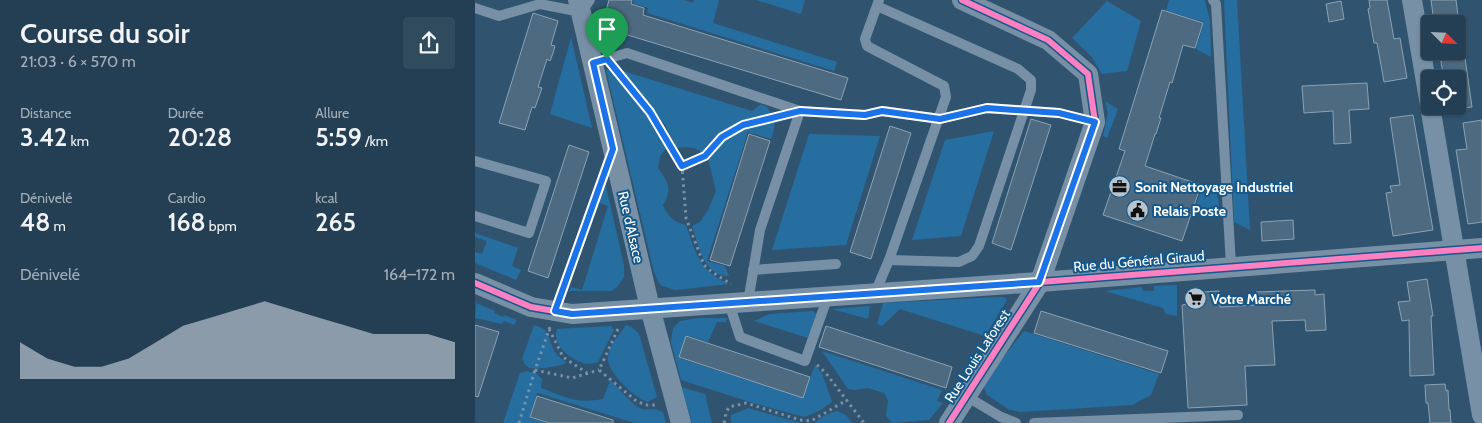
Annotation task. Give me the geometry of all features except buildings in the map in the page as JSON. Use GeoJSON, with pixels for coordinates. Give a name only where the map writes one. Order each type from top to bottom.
{"type":"FeatureCollection","features":[{"type":"Feature","properties":{"kind":"street","name":"Rue Louis Laforest"},"geometry":{"type":"LineString","coordinates":[[949,423],[1039,282],[1095,122],[1088,74],[1048,40],[962,0]]}},
{"type":"Feature","properties":{"kind":"street"},"geometry":{"type":"LineString","coordinates":[[1412,0],[1424,70]]}},
{"type":"Feature","properties":{"kind":"street","name":"Rue d'Alsace"},"geometry":{"type":"LineString","coordinates":[[583,4],[600,61],[613,149],[650,308],[679,414]]}},
{"type":"Feature","properties":{"kind":"street"},"geometry":{"type":"LineString","coordinates":[[1432,115],[1482,415]]}},
{"type":"Feature","properties":{"kind":"street","name":"Rue du Général Giraud"},"geometry":{"type":"LineString","coordinates":[[475,283],[531,307],[552,320],[572,314],[742,300],[1039,282],[1482,248]]}},
{"type":"Feature","properties":{"kind":"lane"},"geometry":{"type":"LineString","coordinates":[[1213,0],[1216,4],[1231,266]]}},
{"type":"Feature","properties":{"kind":"lane"},"geometry":{"type":"LineString","coordinates":[[875,293],[889,260],[940,119],[946,97],[944,86],[867,46],[865,39],[878,3],[1018,69],[1031,80],[1031,90],[979,246],[972,256],[959,262],[889,260]]}},
{"type":"Feature","properties":{"kind":"lane"},"geometry":{"type":"LineString","coordinates":[[475,8],[499,16],[541,4],[583,4]]}},
{"type":"Feature","properties":{"kind":"lane"},"geometry":{"type":"LineString","coordinates":[[600,61],[627,53],[800,111],[865,115],[882,111],[940,119],[987,108],[1059,113],[1095,122]]}},
{"type":"Feature","properties":{"kind":"lane"},"geometry":{"type":"LineString","coordinates":[[800,111],[760,230],[753,270],[742,300],[740,337],[805,361],[828,296]]}},
{"type":"Feature","properties":{"kind":"lane"},"geometry":{"type":"LineString","coordinates":[[552,320],[613,149]]}},
{"type":"Feature","properties":{"kind":"lane"},"geometry":{"type":"LineString","coordinates":[[475,161],[546,181],[529,232],[475,216]]}},
{"type":"Feature","properties":{"kind":"lane"},"geometry":{"type":"LineString","coordinates":[[753,270],[835,264]]}},
{"type":"Feature","properties":{"kind":"lane"},"geometry":{"type":"LineString","coordinates":[[965,398],[1016,423]]}},
{"type":"Feature","properties":{"kind":"lane"},"geometry":{"type":"LineString","coordinates":[[1034,423],[1238,415]]}},
{"type":"Feature","properties":{"kind":"path"},"geometry":{"type":"LineString","coordinates":[[600,61],[650,112],[682,166],[685,218],[704,265],[742,300]]}},
{"type":"Feature","properties":{"kind":"path"},"geometry":{"type":"LineString","coordinates":[[682,166],[705,156],[722,137],[743,125],[800,111]]}},
{"type":"Feature","properties":{"kind":"path"},"geometry":{"type":"LineString","coordinates":[[535,370],[572,378],[599,370],[630,310]]}},
{"type":"Feature","properties":{"kind":"path"},"geometry":{"type":"LineString","coordinates":[[519,423],[552,320]]}},
{"type":"Feature","properties":{"kind":"path"},"geometry":{"type":"LineString","coordinates":[[552,320],[563,357],[588,373]]}},
{"type":"Feature","properties":{"kind":"path"},"geometry":{"type":"LineString","coordinates":[[807,356],[825,372],[864,423]]}},
{"type":"Feature","properties":{"kind":"path"},"geometry":{"type":"LineString","coordinates":[[599,370],[635,400],[645,405],[679,414]]}},
{"type":"Feature","properties":{"kind":"path"},"geometry":{"type":"LineString","coordinates":[[724,423],[729,407],[746,403],[799,420],[811,421],[847,400]]}},
{"type":"Feature","properties":{"kind":"shaded area"},"geometry":{"type":"Polygon","coordinates":[[[634,0],[683,0],[693,3],[694,0],[719,0],[713,23],[837,62],[834,71],[647,13],[648,8],[633,3],[634,0]]]}},
{"type":"Feature","properties":{"kind":"shaded area"},"geometry":{"type":"Polygon","coordinates":[[[756,0],[805,0],[801,14],[756,0]]]}},
{"type":"Feature","properties":{"kind":"shaded area"},"geometry":{"type":"Polygon","coordinates":[[[1169,0],[1205,1],[1210,20],[1211,57],[1196,49],[1204,22],[1166,11],[1169,0]]]}},
{"type":"Feature","properties":{"kind":"shaded area"},"geometry":{"type":"Polygon","coordinates":[[[1224,0],[1237,0],[1250,230],[1234,222],[1224,0]]]}},
{"type":"Feature","properties":{"kind":"shaded area"},"geometry":{"type":"Polygon","coordinates":[[[1107,1],[1141,21],[1127,71],[1102,74],[1091,56],[1072,38],[1107,1]]]}},
{"type":"Feature","properties":{"kind":"shaded area"},"geometry":{"type":"Polygon","coordinates":[[[571,37],[592,128],[550,114],[571,37]]]}},
{"type":"Feature","properties":{"kind":"shaded area"},"geometry":{"type":"Polygon","coordinates":[[[606,70],[610,70],[647,111],[668,145],[660,157],[658,168],[668,186],[668,194],[663,205],[669,216],[675,221],[686,225],[696,253],[705,267],[719,279],[729,284],[675,290],[660,285],[654,272],[606,70]]]}},
{"type":"Feature","properties":{"kind":"shaded area"},"geometry":{"type":"Polygon","coordinates":[[[620,70],[752,111],[761,104],[767,107],[771,113],[723,132],[708,145],[703,154],[691,148],[677,148],[665,125],[620,70]]]}},
{"type":"Feature","properties":{"kind":"shaded area"},"geometry":{"type":"Polygon","coordinates":[[[1105,101],[1118,109],[1107,138],[1103,136],[1108,113],[1105,101]]]}},
{"type":"Feature","properties":{"kind":"shaded area"},"geometry":{"type":"Polygon","coordinates":[[[775,119],[771,139],[748,132],[707,261],[725,266],[729,276],[720,275],[713,271],[703,258],[692,226],[700,222],[708,210],[716,191],[708,158],[715,145],[730,133],[775,119]]]}},
{"type":"Feature","properties":{"kind":"shaded area"},"geometry":{"type":"Polygon","coordinates":[[[994,131],[961,236],[912,240],[945,140],[994,131]]]}},
{"type":"Feature","properties":{"kind":"shaded area"},"geometry":{"type":"Polygon","coordinates":[[[809,134],[880,136],[846,245],[772,250],[809,134]]]}},
{"type":"Feature","properties":{"kind":"shaded area"},"geometry":{"type":"Polygon","coordinates":[[[606,186],[624,265],[624,277],[612,291],[569,291],[571,287],[582,290],[608,206],[597,202],[601,188],[606,186]]]}},
{"type":"Feature","properties":{"kind":"shaded area"},"geometry":{"type":"Polygon","coordinates":[[[1202,187],[1210,188],[1216,193],[1219,203],[1218,217],[1195,209],[1202,187]]]}},
{"type":"Feature","properties":{"kind":"shaded area"},"geometry":{"type":"Polygon","coordinates":[[[475,233],[518,248],[512,266],[521,270],[516,280],[475,263],[475,252],[482,254],[487,241],[475,237],[475,233]]]}},
{"type":"Feature","properties":{"kind":"shaded area"},"geometry":{"type":"Polygon","coordinates":[[[1177,285],[1177,316],[1166,314],[1163,308],[1105,291],[1142,287],[1143,291],[1154,291],[1154,286],[1177,285]]]}},
{"type":"Feature","properties":{"kind":"shaded area"},"geometry":{"type":"Polygon","coordinates":[[[1004,297],[1007,300],[985,336],[900,309],[882,326],[877,324],[883,303],[1004,297]]]}},
{"type":"Feature","properties":{"kind":"shaded area"},"geometry":{"type":"Polygon","coordinates":[[[476,303],[495,311],[494,313],[503,317],[504,315],[517,320],[514,325],[504,321],[502,324],[475,318],[476,303]]]}},
{"type":"Feature","properties":{"kind":"shaded area"},"geometry":{"type":"Polygon","coordinates":[[[870,306],[868,319],[832,309],[870,306]]]}},
{"type":"Feature","properties":{"kind":"shaded area"},"geometry":{"type":"Polygon","coordinates":[[[813,311],[816,314],[808,338],[754,321],[769,314],[813,311]]]}},
{"type":"Feature","properties":{"kind":"shaded area"},"geometry":{"type":"Polygon","coordinates":[[[699,318],[727,318],[726,322],[717,322],[708,342],[686,335],[679,358],[803,398],[815,365],[822,373],[832,402],[819,411],[804,417],[681,380],[671,342],[673,328],[680,321],[699,318]]]}},
{"type":"Feature","properties":{"kind":"shaded area"},"geometry":{"type":"Polygon","coordinates":[[[534,325],[544,329],[555,352],[567,363],[537,368],[530,368],[526,365],[522,359],[534,325]]]}},
{"type":"Feature","properties":{"kind":"shaded area"},"geometry":{"type":"Polygon","coordinates":[[[626,325],[632,327],[639,334],[657,397],[647,402],[621,383],[608,362],[610,348],[626,325]]]}},
{"type":"Feature","properties":{"kind":"shaded area"},"geometry":{"type":"Polygon","coordinates":[[[611,326],[614,330],[598,362],[586,364],[574,359],[564,351],[557,341],[557,329],[611,326]]]}},
{"type":"Feature","properties":{"kind":"shaded area"},"geometry":{"type":"Polygon","coordinates":[[[1024,331],[1159,374],[1151,395],[1132,405],[1020,412],[1008,409],[986,394],[983,383],[1024,331]]]}},
{"type":"Feature","properties":{"kind":"shaded area"},"geometry":{"type":"Polygon","coordinates":[[[822,351],[942,390],[937,401],[943,403],[929,420],[892,423],[886,416],[888,401],[884,393],[868,388],[848,389],[822,351]]]}},
{"type":"Feature","properties":{"kind":"shaded area"},"geometry":{"type":"Polygon","coordinates":[[[527,371],[537,374],[542,379],[541,388],[564,397],[585,401],[603,399],[610,381],[639,408],[655,409],[663,412],[666,423],[635,423],[537,393],[529,418],[544,423],[503,423],[520,373],[527,371]]]}},
{"type":"Feature","properties":{"kind":"shaded area"},"geometry":{"type":"Polygon","coordinates":[[[681,387],[705,394],[712,423],[692,423],[681,387]]]}},
{"type":"Feature","properties":{"kind":"shaded area"},"geometry":{"type":"Polygon","coordinates":[[[748,408],[801,423],[731,423],[731,415],[748,408]]]}},
{"type":"Feature","properties":{"kind":"shaded area"},"geometry":{"type":"Polygon","coordinates":[[[837,411],[846,415],[852,423],[814,423],[825,415],[837,411]]]}},
{"type":"Feature","properties":{"kind":"cycle path"},"geometry":{"type":"LineString","coordinates":[[949,423],[1040,282],[1095,122],[1088,74],[1048,40],[962,0]]}},
{"type":"Feature","properties":{"kind":"cycle path"},"geometry":{"type":"LineString","coordinates":[[475,283],[531,307],[572,314],[1040,282],[1482,248]]}},
{"type":"Feature","properties":{"kind":"place","name":"Sonit Nettoyage Industriel"},"geometry":{"type":"Point","coordinates":[1119,187]}},
{"type":"Feature","properties":{"kind":"place","name":"Relais Poste"},"geometry":{"type":"Point","coordinates":[1137,211]}},
{"type":"Feature","properties":{"kind":"place","name":"Votre Marché"},"geometry":{"type":"Point","coordinates":[1195,299]}},
{"type":"Feature","properties":{"kind":"route"},"geometry":{"type":"LineString","coordinates":[[607,59],[650,112],[682,166],[705,156],[722,137],[743,125],[800,111],[865,115],[882,111],[940,119],[987,108],[1059,113],[1095,122],[1039,282],[572,314],[555,311],[613,149],[593,63],[607,59]]}}]}
